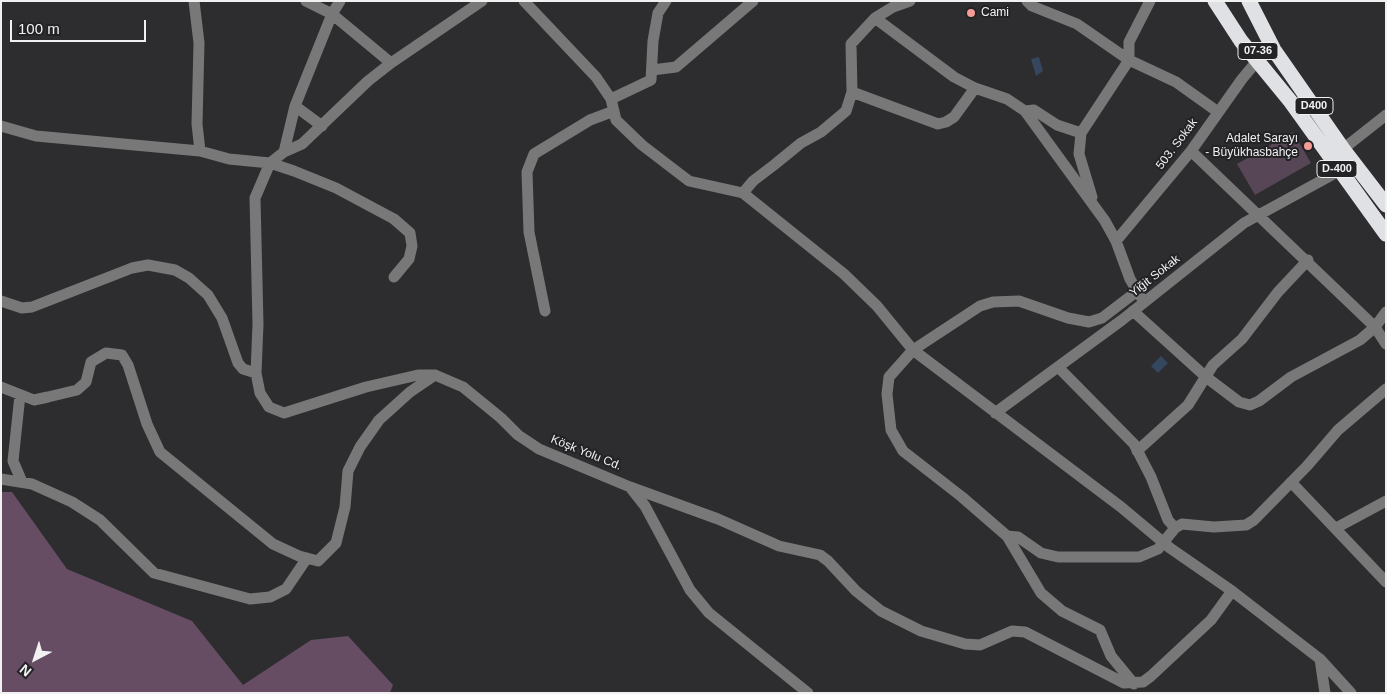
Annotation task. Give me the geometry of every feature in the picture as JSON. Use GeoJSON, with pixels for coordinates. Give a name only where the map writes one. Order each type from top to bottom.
{"type":"FeatureCollection","features":[{"type":"Feature","properties":{"kind":"highway","name":"D400"},"geometry":{"type":"LineString","coordinates":[[1215,1],[1241,41],[1291,102]]}},
{"type":"Feature","properties":{"kind":"highway","name":"07-36"},"geometry":{"type":"LineString","coordinates":[[1224,1],[1291,102]]}},
{"type":"Feature","properties":{"kind":"highway","name":"07-36"},"geometry":{"type":"LineString","coordinates":[[1241,1],[1274,50]]}},
{"type":"Feature","properties":{"kind":"highway","name":"D400"},"geometry":{"type":"LineString","coordinates":[[1249,1],[1274,50],[1343,149],[1386,205]]}},
{"type":"Feature","properties":{"kind":"highway","name":"D-400"},"geometry":{"type":"LineString","coordinates":[[1291,102],[1339,172],[1386,234]]}},
{"type":"Feature","properties":{"kind":"street"},"geometry":{"type":"LineString","coordinates":[[194,1],[199,43],[197,124],[200,150]]}},
{"type":"Feature","properties":{"kind":"street"},"geometry":{"type":"LineString","coordinates":[[306,1],[332,14],[391,63]]}},
{"type":"Feature","properties":{"kind":"street"},"geometry":{"type":"LineString","coordinates":[[284,152],[295,106],[332,14],[340,1]]}},
{"type":"Feature","properties":{"kind":"street"},"geometry":{"type":"LineString","coordinates":[[1,301],[22,308],[32,307],[132,268],[148,265],[168,268],[189,278],[208,295],[222,318],[238,363],[244,369],[256,373],[258,324],[254,198],[270,163],[284,152],[302,144],[368,81],[391,63],[482,1]]}},
{"type":"Feature","properties":{"kind":"street"},"geometry":{"type":"LineString","coordinates":[[524,1],[575,52],[596,77],[611,99],[616,120],[642,145],[689,181],[743,193],[844,274],[877,306],[913,350],[1320,659],[1351,693]]}},
{"type":"Feature","properties":{"kind":"street"},"geometry":{"type":"LineString","coordinates":[[611,99],[651,80],[658,13],[666,1]]}},
{"type":"Feature","properties":{"kind":"street"},"geometry":{"type":"LineString","coordinates":[[652,70],[676,67],[753,1]]}},
{"type":"Feature","properties":{"kind":"street"},"geometry":{"type":"LineString","coordinates":[[743,193],[767,170],[801,143],[822,132],[846,111],[852,92],[851,44],[875,18],[893,7],[910,1]]}},
{"type":"Feature","properties":{"kind":"street"},"geometry":{"type":"LineString","coordinates":[[1027,1],[1032,6],[1077,24],[1129,60],[1176,82],[1218,112]]}},
{"type":"Feature","properties":{"kind":"street"},"geometry":{"type":"LineString","coordinates":[[1090,201],[1092,195],[1078,154],[1081,133],[1129,60],[1129,42],[1150,1]]}},
{"type":"Feature","properties":{"kind":"street"},"geometry":{"type":"LineString","coordinates":[[875,18],[954,77],[975,88],[1007,99],[1024,111],[1116,240],[1136,292],[1145,301]]}},
{"type":"Feature","properties":{"kind":"street","name":"503. Sokak"},"geometry":{"type":"LineString","coordinates":[[1116,240],[1191,151],[1257,61]]}},
{"type":"Feature","properties":{"kind":"street"},"geometry":{"type":"LineString","coordinates":[[852,92],[938,124],[954,117],[975,88]]}},
{"type":"Feature","properties":{"kind":"street"},"geometry":{"type":"LineString","coordinates":[[295,106],[322,126]]}},
{"type":"Feature","properties":{"kind":"street"},"geometry":{"type":"LineString","coordinates":[[1024,111],[1034,110],[1057,125],[1081,133]]}},
{"type":"Feature","properties":{"kind":"street"},"geometry":{"type":"LineString","coordinates":[[545,311],[529,232],[527,172],[534,154],[590,120],[614,111]]}},
{"type":"Feature","properties":{"kind":"street"},"geometry":{"type":"LineString","coordinates":[[1343,149],[1386,115]]}},
{"type":"Feature","properties":{"kind":"street"},"geometry":{"type":"LineString","coordinates":[[1,126],[36,136],[200,150],[229,159],[270,163],[336,188],[394,220],[410,233],[412,246],[409,259],[394,277]]}},
{"type":"Feature","properties":{"kind":"street"},"geometry":{"type":"LineString","coordinates":[[1191,151],[1308,260],[1375,327],[1386,344]]}},
{"type":"Feature","properties":{"kind":"street","name":"Yiğit Sokak"},"geometry":{"type":"LineString","coordinates":[[995,413],[1133,311],[1259,214],[1339,172]]}},
{"type":"Feature","properties":{"kind":"street"},"geometry":{"type":"LineString","coordinates":[[1137,451],[1188,405],[1214,365],[1242,339],[1278,292],[1308,260]]}},
{"type":"Feature","properties":{"kind":"street"},"geometry":{"type":"LineString","coordinates":[[1134,684],[1111,656],[1100,630],[1062,611],[1041,593],[1007,536],[962,497],[914,460],[897,441],[892,430],[887,384],[889,377],[913,350],[967,313],[993,302],[1018,301],[1068,318],[1089,322],[1102,318],[1136,292]]}},
{"type":"Feature","properties":{"kind":"street"},"geometry":{"type":"LineString","coordinates":[[1133,311],[1206,376],[1244,404],[1255,404],[1291,378],[1360,340],[1375,327],[1386,312]]}},
{"type":"Feature","properties":{"kind":"street"},"geometry":{"type":"LineString","coordinates":[[1,387],[34,400],[77,390],[86,382],[91,362],[106,352],[122,356],[128,365],[147,424],[160,452],[273,544],[318,561],[336,543],[345,507],[348,471],[360,448],[379,420],[410,392],[435,375]]}},
{"type":"Feature","properties":{"kind":"street"},"geometry":{"type":"LineString","coordinates":[[1058,367],[1134,444],[1151,477],[1168,520],[1175,528]]}},
{"type":"Feature","properties":{"kind":"street","name":"Köşk Yolu Cd."},"geometry":{"type":"LineString","coordinates":[[256,373],[260,393],[264,401],[269,407],[284,413],[366,387],[418,375],[435,375],[464,387],[518,435],[539,449],[630,487],[645,506],[690,590],[709,612],[808,693]]}},
{"type":"Feature","properties":{"kind":"street"},"geometry":{"type":"LineString","coordinates":[[1007,536],[1018,537],[1033,548],[1049,556],[1084,559],[1139,557],[1158,549],[1165,543],[1175,528],[1182,524],[1214,527],[1246,525],[1254,520],[1291,482],[1338,430],[1386,389]]}},
{"type":"Feature","properties":{"kind":"street"},"geometry":{"type":"LineString","coordinates":[[20,395],[12,461],[22,482]]}},
{"type":"Feature","properties":{"kind":"street"},"geometry":{"type":"LineString","coordinates":[[1,480],[22,482],[72,502],[100,520],[154,573],[205,588],[250,599],[270,597],[286,588],[307,558]]}},
{"type":"Feature","properties":{"kind":"street"},"geometry":{"type":"LineString","coordinates":[[1291,482],[1386,582]]}},
{"type":"Feature","properties":{"kind":"street"},"geometry":{"type":"LineString","coordinates":[[630,487],[718,519],[779,546],[820,555],[868,601],[894,619],[921,631],[965,644],[980,645],[1012,631],[1025,632],[1116,680],[1134,684],[1151,676],[1181,650],[1211,620],[1232,591]]}},
{"type":"Feature","properties":{"kind":"street"},"geometry":{"type":"LineString","coordinates":[[1336,528],[1386,501]]}},
{"type":"Feature","properties":{"kind":"street"},"geometry":{"type":"LineString","coordinates":[[1320,659],[1325,693]]}},
{"type":"Feature","properties":{"kind":"shaded area"},"geometry":{"type":"Polygon","coordinates":[[[1293,132],[1311,163],[1255,195],[1237,164],[1293,132]]]}},
{"type":"Feature","properties":{"kind":"shaded area"},"geometry":{"type":"Polygon","coordinates":[[[1,492],[12,492],[67,569],[192,621],[243,685],[311,640],[348,636],[393,685],[390,693],[1,693],[1,492]]]}},
{"type":"Feature","properties":{"kind":"water"},"geometry":{"type":"Polygon","coordinates":[[[1039,57],[1043,71],[1036,76],[1031,59],[1039,57]]]}},
{"type":"Feature","properties":{"kind":"water"},"geometry":{"type":"Polygon","coordinates":[[[1161,356],[1168,363],[1158,373],[1151,366],[1161,356]]]}},
{"type":"Feature","properties":{"kind":"place","name":"Cami"},"geometry":{"type":"Point","coordinates":[971,13]}},
{"type":"Feature","properties":{"kind":"place","name":"Adalet Sarayı - Büyükhasbahçe"},"geometry":{"type":"Point","coordinates":[1308,146]}}]}
